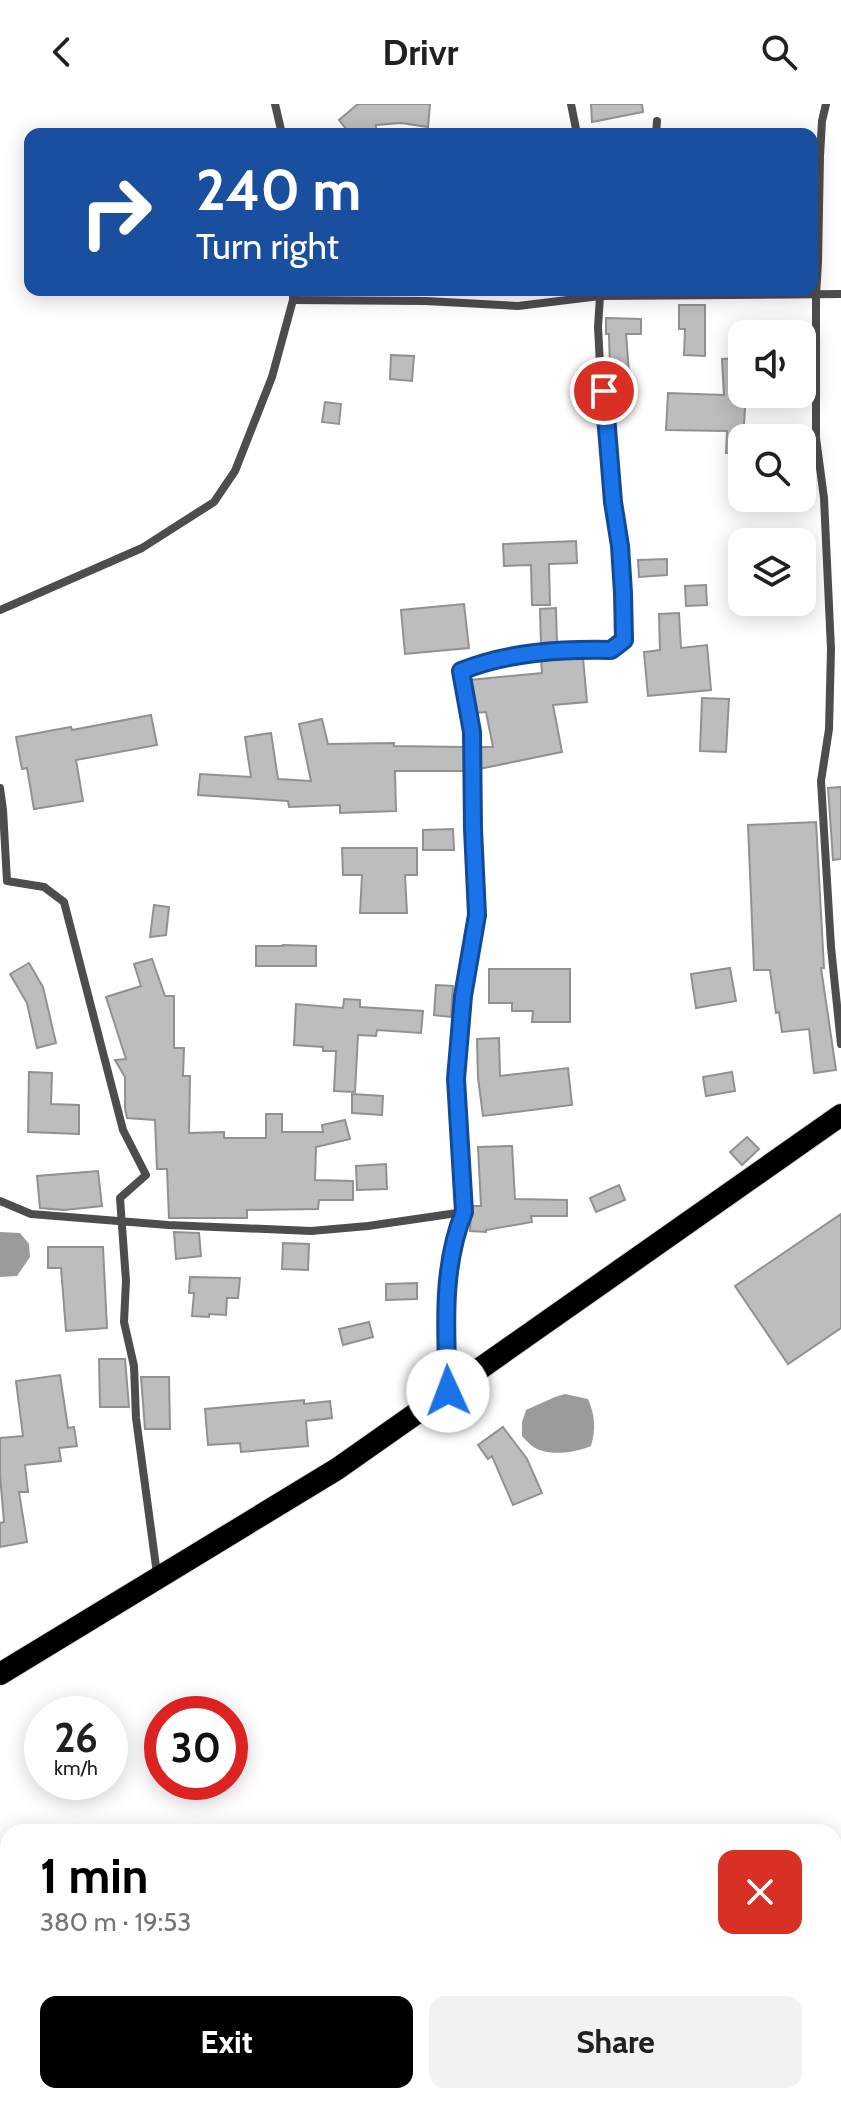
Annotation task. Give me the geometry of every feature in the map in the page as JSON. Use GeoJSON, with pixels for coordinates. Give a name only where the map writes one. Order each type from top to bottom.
{"type":"FeatureCollection","features":[{"type":"Feature","properties":{"kind":"highway"},"geometry":{"type":"LineString","coordinates":[[0,1674],[337,1469],[841,1115]]}},
{"type":"Feature","properties":{"kind":"street"},"geometry":{"type":"LineString","coordinates":[[275,104],[281,128]]}},
{"type":"Feature","properties":{"kind":"street"},"geometry":{"type":"LineString","coordinates":[[571,104],[576,128]]}},
{"type":"Feature","properties":{"kind":"street"},"geometry":{"type":"LineString","coordinates":[[818,237],[822,121],[826,104]]}},
{"type":"Feature","properties":{"kind":"street"},"geometry":{"type":"LineString","coordinates":[[656,128],[657,121]]}},
{"type":"Feature","properties":{"kind":"street"},"geometry":{"type":"LineString","coordinates":[[818,295],[841,294]]}},
{"type":"Feature","properties":{"kind":"street"},"geometry":{"type":"LineString","coordinates":[[0,610],[142,548],[214,502],[235,471],[272,377],[293,296]]}},
{"type":"Feature","properties":{"kind":"street"},"geometry":{"type":"LineString","coordinates":[[315,296],[518,306],[580,296]]}},
{"type":"Feature","properties":{"kind":"street"},"geometry":{"type":"LineString","coordinates":[[448,1391],[445,1311],[456,1232],[464,1212],[456,1079],[463,996],[477,915],[472,732],[461,671],[484,662],[565,649],[611,650],[624,640],[620,546],[600,365],[599,296]]}},
{"type":"Feature","properties":{"kind":"street"},"geometry":{"type":"LineString","coordinates":[[816,296],[816,438],[824,498],[831,649],[829,729],[821,781],[831,947],[841,1044]]}},
{"type":"Feature","properties":{"kind":"street"},"geometry":{"type":"LineString","coordinates":[[0,788],[7,881],[44,887],[64,902],[123,1130],[146,1175],[120,1198],[126,1281],[124,1322],[134,1366],[136,1418],[157,1578]]}},
{"type":"Feature","properties":{"kind":"street"},"geometry":{"type":"LineString","coordinates":[[0,1201],[31,1214],[311,1231],[464,1212]]}},
{"type":"Feature","properties":{"kind":"shaded area"},"geometry":{"type":"Polygon","coordinates":[[[0,1232],[20,1233],[29,1244],[30,1257],[17,1276],[0,1277],[0,1232]]]}},
{"type":"Feature","properties":{"kind":"shaded area"},"geometry":{"type":"Polygon","coordinates":[[[565,1394],[588,1399],[594,1422],[591,1446],[561,1453],[545,1452],[522,1436],[526,1410],[565,1394]]]}},
{"type":"Feature","properties":{"kind":"building"},"geometry":{"type":"Polygon","coordinates":[[[358,104],[430,104],[428,127],[401,123],[376,125],[376,128],[345,128],[339,120],[358,104]]]}},
{"type":"Feature","properties":{"kind":"building"},"geometry":{"type":"Polygon","coordinates":[[[591,104],[642,104],[643,112],[592,122],[591,104]]]}},
{"type":"Feature","properties":{"kind":"building"},"geometry":{"type":"Polygon","coordinates":[[[679,305],[705,305],[705,356],[684,355],[685,329],[679,329],[679,305]]]}},
{"type":"Feature","properties":{"kind":"building"},"geometry":{"type":"Polygon","coordinates":[[[606,318],[641,319],[641,334],[626,334],[630,385],[614,385],[606,318]]]}},
{"type":"Feature","properties":{"kind":"building"},"geometry":{"type":"Polygon","coordinates":[[[391,355],[414,356],[412,381],[390,379],[391,355]]]}},
{"type":"Feature","properties":{"kind":"building"},"geometry":{"type":"Polygon","coordinates":[[[722,359],[728,359],[728,408],[745,408],[744,424],[728,424],[728,453],[727,431],[666,430],[668,393],[724,395],[722,359]]]}},
{"type":"Feature","properties":{"kind":"building"},"geometry":{"type":"Polygon","coordinates":[[[325,402],[341,404],[339,424],[322,422],[325,402]]]}},
{"type":"Feature","properties":{"kind":"building"},"geometry":{"type":"Polygon","coordinates":[[[576,541],[577,563],[549,564],[550,605],[532,605],[531,565],[504,566],[503,544],[576,541]]]}},
{"type":"Feature","properties":{"kind":"building"},"geometry":{"type":"Polygon","coordinates":[[[667,559],[667,575],[639,577],[638,560],[667,559]]]}},
{"type":"Feature","properties":{"kind":"building"},"geometry":{"type":"Polygon","coordinates":[[[706,585],[707,605],[686,606],[685,586],[706,585]]]}},
{"type":"Feature","properties":{"kind":"building"},"geometry":{"type":"Polygon","coordinates":[[[464,604],[469,648],[405,654],[401,610],[464,604]]]}},
{"type":"Feature","properties":{"kind":"building"},"geometry":{"type":"Polygon","coordinates":[[[556,608],[557,644],[541,645],[540,609],[556,608]]]}},
{"type":"Feature","properties":{"kind":"building"},"geometry":{"type":"Polygon","coordinates":[[[679,613],[681,648],[707,645],[711,690],[648,696],[644,652],[660,650],[659,614],[679,613]]]}},
{"type":"Feature","properties":{"kind":"building"},"geometry":{"type":"Polygon","coordinates":[[[583,658],[587,702],[553,705],[562,752],[479,769],[479,747],[493,747],[486,712],[476,713],[470,680],[542,673],[541,659],[583,658]]]}},
{"type":"Feature","properties":{"kind":"building"},"geometry":{"type":"Polygon","coordinates":[[[702,698],[729,699],[726,752],[700,751],[702,698]]]}},
{"type":"Feature","properties":{"kind":"building"},"geometry":{"type":"Polygon","coordinates":[[[151,715],[157,745],[76,760],[83,801],[34,809],[27,768],[22,769],[16,737],[151,715]]]}},
{"type":"Feature","properties":{"kind":"building"},"geometry":{"type":"Polygon","coordinates":[[[322,719],[328,744],[394,743],[394,746],[465,747],[465,771],[395,771],[396,811],[340,813],[340,805],[289,807],[288,801],[198,795],[200,774],[251,777],[245,737],[271,733],[278,779],[311,781],[299,724],[322,719]]]}},
{"type":"Feature","properties":{"kind":"building"},"geometry":{"type":"Polygon","coordinates":[[[841,787],[841,859],[833,860],[828,788],[841,787]]]}},
{"type":"Feature","properties":{"kind":"building"},"geometry":{"type":"Polygon","coordinates":[[[816,822],[824,968],[821,968],[836,1070],[814,1073],[809,1029],[782,1032],[770,970],[754,970],[748,825],[816,822]]]}},
{"type":"Feature","properties":{"kind":"building"},"geometry":{"type":"Polygon","coordinates":[[[453,829],[454,850],[423,850],[423,830],[453,829]]]}},
{"type":"Feature","properties":{"kind":"building"},"geometry":{"type":"Polygon","coordinates":[[[342,848],[417,848],[417,875],[405,875],[407,913],[360,913],[362,875],[343,875],[342,848]]]}},
{"type":"Feature","properties":{"kind":"building"},"geometry":{"type":"Polygon","coordinates":[[[154,905],[169,907],[166,935],[150,937],[154,905]]]}},
{"type":"Feature","properties":{"kind":"building"},"geometry":{"type":"Polygon","coordinates":[[[256,946],[316,946],[316,966],[256,966],[256,946]]]}},
{"type":"Feature","properties":{"kind":"building"},"geometry":{"type":"Polygon","coordinates":[[[152,959],[165,996],[174,996],[174,1048],[184,1048],[183,1076],[190,1076],[189,1133],[224,1132],[224,1138],[266,1138],[266,1114],[282,1114],[282,1132],[323,1132],[322,1125],[345,1120],[350,1139],[316,1147],[315,1180],[353,1181],[353,1200],[319,1200],[318,1209],[247,1210],[247,1218],[169,1218],[167,1169],[157,1169],[155,1120],[127,1118],[125,1077],[115,1060],[126,1059],[106,997],[141,986],[134,964],[152,959]]]}},
{"type":"Feature","properties":{"kind":"building"},"geometry":{"type":"Polygon","coordinates":[[[29,963],[43,987],[56,1043],[37,1048],[27,1003],[10,974],[29,963]]]}},
{"type":"Feature","properties":{"kind":"building"},"geometry":{"type":"Polygon","coordinates":[[[730,968],[736,1001],[696,1008],[691,974],[730,968]]]}},
{"type":"Feature","properties":{"kind":"building"},"geometry":{"type":"Polygon","coordinates":[[[489,969],[570,969],[570,1022],[532,1022],[533,1011],[512,1011],[512,1003],[489,1003],[489,969]]]}},
{"type":"Feature","properties":{"kind":"building"},"geometry":{"type":"Polygon","coordinates":[[[436,985],[453,986],[451,1017],[434,1015],[436,985]]]}},
{"type":"Feature","properties":{"kind":"building"},"geometry":{"type":"Polygon","coordinates":[[[344,999],[360,1000],[360,1007],[423,1011],[421,1033],[377,1030],[376,1036],[358,1035],[355,1092],[334,1091],[336,1051],[294,1045],[296,1004],[343,1008],[344,999]]]}},
{"type":"Feature","properties":{"kind":"building"},"geometry":{"type":"Polygon","coordinates":[[[499,1038],[500,1076],[568,1068],[572,1105],[483,1116],[477,1039],[499,1038]]]}},
{"type":"Feature","properties":{"kind":"building"},"geometry":{"type":"Polygon","coordinates":[[[29,1072],[52,1073],[51,1104],[79,1105],[79,1134],[28,1132],[29,1072]]]}},
{"type":"Feature","properties":{"kind":"building"},"geometry":{"type":"Polygon","coordinates":[[[732,1072],[735,1091],[706,1096],[703,1077],[732,1072]]]}},
{"type":"Feature","properties":{"kind":"building"},"geometry":{"type":"Polygon","coordinates":[[[352,1094],[383,1096],[382,1115],[352,1113],[352,1094]]]}},
{"type":"Feature","properties":{"kind":"building"},"geometry":{"type":"Polygon","coordinates":[[[747,1137],[759,1149],[742,1165],[730,1152],[747,1137]]]}},
{"type":"Feature","properties":{"kind":"building"},"geometry":{"type":"Polygon","coordinates":[[[512,1146],[515,1199],[567,1200],[567,1216],[531,1216],[532,1222],[486,1232],[470,1231],[471,1206],[481,1206],[478,1147],[512,1146]]]}},
{"type":"Feature","properties":{"kind":"building"},"geometry":{"type":"Polygon","coordinates":[[[386,1164],[387,1189],[357,1190],[356,1166],[386,1164]]]}},
{"type":"Feature","properties":{"kind":"building"},"geometry":{"type":"Polygon","coordinates":[[[98,1171],[102,1206],[64,1210],[40,1208],[37,1176],[98,1171]]]}},
{"type":"Feature","properties":{"kind":"building"},"geometry":{"type":"Polygon","coordinates":[[[619,1185],[625,1200],[596,1212],[590,1198],[619,1185]]]}},
{"type":"Feature","properties":{"kind":"building"},"geometry":{"type":"Polygon","coordinates":[[[841,1214],[841,1328],[788,1364],[735,1286],[841,1214]]]}},
{"type":"Feature","properties":{"kind":"building"},"geometry":{"type":"Polygon","coordinates":[[[174,1232],[199,1233],[201,1256],[176,1259],[174,1232]]]}},
{"type":"Feature","properties":{"kind":"building"},"geometry":{"type":"Polygon","coordinates":[[[283,1243],[309,1244],[308,1270],[282,1269],[283,1243]]]}},
{"type":"Feature","properties":{"kind":"building"},"geometry":{"type":"Polygon","coordinates":[[[48,1247],[103,1247],[107,1328],[66,1331],[61,1268],[48,1268],[48,1247]]]}},
{"type":"Feature","properties":{"kind":"building"},"geometry":{"type":"Polygon","coordinates":[[[190,1277],[240,1278],[238,1298],[227,1298],[226,1315],[192,1316],[194,1293],[189,1293],[190,1277]]]}},
{"type":"Feature","properties":{"kind":"building"},"geometry":{"type":"Polygon","coordinates":[[[417,1283],[417,1299],[386,1300],[386,1284],[417,1283]]]}},
{"type":"Feature","properties":{"kind":"building"},"geometry":{"type":"Polygon","coordinates":[[[369,1322],[373,1337],[343,1345],[339,1329],[369,1322]]]}},
{"type":"Feature","properties":{"kind":"building"},"geometry":{"type":"Polygon","coordinates":[[[99,1359],[125,1359],[129,1407],[100,1407],[99,1359]]]}},
{"type":"Feature","properties":{"kind":"building"},"geometry":{"type":"Polygon","coordinates":[[[60,1375],[68,1428],[74,1427],[77,1446],[59,1448],[61,1461],[25,1465],[28,1492],[19,1492],[27,1542],[0,1547],[0,1523],[4,1522],[0,1438],[23,1436],[16,1381],[60,1375]]]}},
{"type":"Feature","properties":{"kind":"building"},"geometry":{"type":"Polygon","coordinates":[[[141,1377],[169,1377],[170,1429],[145,1429],[141,1377]]]}},
{"type":"Feature","properties":{"kind":"building"},"geometry":{"type":"Polygon","coordinates":[[[304,1400],[304,1404],[330,1401],[332,1418],[306,1421],[308,1446],[241,1452],[240,1443],[208,1445],[205,1409],[304,1400]]]}},
{"type":"Feature","properties":{"kind":"building"},"geometry":{"type":"Polygon","coordinates":[[[503,1427],[527,1459],[542,1493],[513,1505],[492,1456],[488,1459],[478,1445],[503,1427]]]}},
{"type":"Feature","properties":{"kind":"route"},"geometry":{"type":"LineString","coordinates":[[448,1391],[445,1311],[456,1232],[464,1212],[456,1079],[463,996],[477,915],[472,732],[461,671],[484,662],[565,649],[611,650],[624,640],[620,546],[613,502],[604,391]]}}]}
